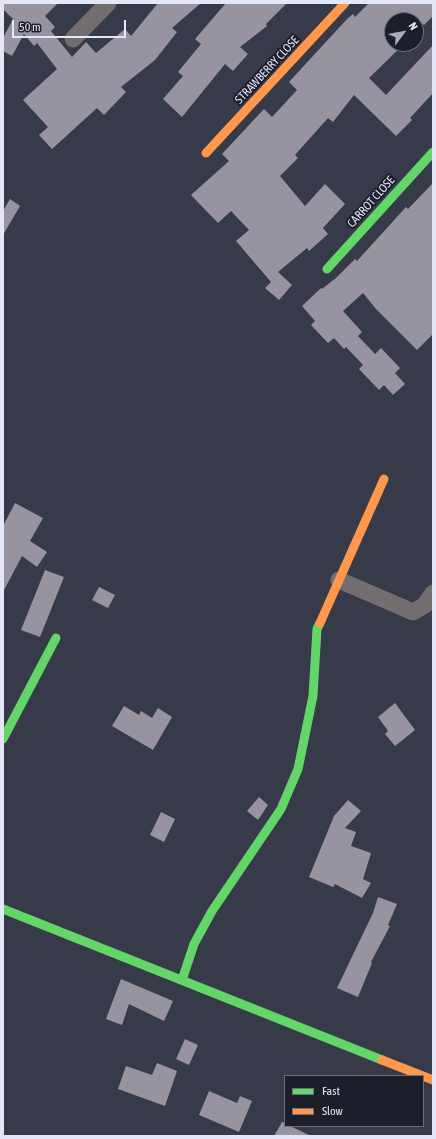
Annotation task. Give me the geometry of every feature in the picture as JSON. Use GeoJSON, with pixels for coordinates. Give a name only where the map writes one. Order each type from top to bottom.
{"type":"FeatureCollection","features":[{"type":"Feature","properties":{"kind":"street"},"geometry":{"type":"LineString","coordinates":[[73,39],[108,3]]}},
{"type":"Feature","properties":{"kind":"street","name":"STRAWBERRY CLOSE"},"geometry":{"type":"LineString","coordinates":[[206,153],[345,3]]}},
{"type":"Feature","properties":{"kind":"street","name":"CARROT CLOSE"},"geometry":{"type":"LineString","coordinates":[[327,269],[433,152]]}},
{"type":"Feature","properties":{"kind":"street"},"geometry":{"type":"LineString","coordinates":[[182,980],[194,944],[212,911],[281,809],[298,769],[313,696],[317,629],[384,479]]}},
{"type":"Feature","properties":{"kind":"street"},"geometry":{"type":"LineString","coordinates":[[339,580],[413,612],[425,605],[433,593]]}},
{"type":"Feature","properties":{"kind":"street"},"geometry":{"type":"LineString","coordinates":[[3,739],[56,638]]}},
{"type":"Feature","properties":{"kind":"street"},"geometry":{"type":"LineString","coordinates":[[3,909],[420,1075]]}},
{"type":"Feature","properties":{"kind":"building"},"geometry":{"type":"Polygon","coordinates":[[[3,3],[58,3],[45,16],[55,27],[51,31],[72,57],[86,42],[96,53],[125,29],[131,36],[158,3],[201,3],[172,28],[177,32],[155,60],[121,87],[126,92],[104,115],[97,108],[52,149],[39,135],[48,127],[23,100],[57,69],[37,43],[34,46],[24,34],[12,56],[3,51],[3,38],[13,19],[3,9],[3,3]]]}},
{"type":"Feature","properties":{"kind":"building"},"geometry":{"type":"Polygon","coordinates":[[[226,3],[287,3],[266,24],[267,26],[240,47],[248,54],[233,71],[225,64],[182,117],[163,99],[183,76],[178,72],[201,44],[195,39],[226,3]]]}},
{"type":"Feature","properties":{"kind":"building"},"geometry":{"type":"Polygon","coordinates":[[[369,3],[433,3],[433,16],[424,25],[424,12],[384,12],[384,52],[396,52],[369,78],[386,95],[433,45],[433,93],[410,118],[412,120],[396,136],[354,95],[333,122],[328,118],[295,155],[298,158],[280,176],[305,206],[325,184],[345,204],[323,228],[328,234],[309,251],[307,248],[278,272],[292,285],[279,300],[265,288],[271,282],[236,241],[249,230],[231,211],[218,223],[191,195],[229,161],[222,154],[264,109],[272,117],[297,90],[289,82],[347,19],[353,14],[355,17],[369,3]]]}},
{"type":"Feature","properties":{"kind":"building"},"geometry":{"type":"Polygon","coordinates":[[[433,183],[433,334],[417,350],[376,309],[363,293],[343,311],[362,332],[358,336],[375,354],[381,348],[400,368],[395,373],[405,384],[393,395],[384,385],[379,390],[359,369],[363,365],[346,347],[344,349],[334,338],[328,343],[311,325],[315,321],[302,306],[321,288],[322,289],[336,278],[355,259],[357,261],[406,207],[408,209],[433,183]]]}},
{"type":"Feature","properties":{"kind":"building"},"geometry":{"type":"Polygon","coordinates":[[[10,199],[20,206],[3,235],[3,211],[10,199]]]}},
{"type":"Feature","properties":{"kind":"building"},"geometry":{"type":"Polygon","coordinates":[[[15,503],[43,518],[30,541],[47,552],[37,567],[22,556],[3,592],[3,526],[15,503]]]}},
{"type":"Feature","properties":{"kind":"building"},"geometry":{"type":"Polygon","coordinates":[[[45,570],[64,577],[40,637],[21,630],[45,570]]]}},
{"type":"Feature","properties":{"kind":"building"},"geometry":{"type":"Polygon","coordinates":[[[99,587],[115,595],[108,608],[92,600],[99,587]]]}},
{"type":"Feature","properties":{"kind":"building"},"geometry":{"type":"Polygon","coordinates":[[[395,703],[415,730],[395,746],[385,734],[388,731],[378,717],[395,703]]]}},
{"type":"Feature","properties":{"kind":"building"},"geometry":{"type":"Polygon","coordinates":[[[124,706],[139,715],[141,711],[152,718],[158,708],[172,717],[153,750],[112,726],[124,706]]]}},
{"type":"Feature","properties":{"kind":"building"},"geometry":{"type":"Polygon","coordinates":[[[259,797],[268,805],[258,820],[247,811],[259,797]]]}},
{"type":"Feature","properties":{"kind":"building"},"geometry":{"type":"Polygon","coordinates":[[[348,800],[361,811],[345,828],[356,832],[351,846],[371,853],[363,879],[371,883],[362,898],[335,884],[333,887],[309,877],[334,816],[348,800]]]}},
{"type":"Feature","properties":{"kind":"building"},"geometry":{"type":"Polygon","coordinates":[[[161,812],[175,819],[164,842],[150,835],[161,812]]]}},
{"type":"Feature","properties":{"kind":"building"},"geometry":{"type":"Polygon","coordinates":[[[378,897],[397,904],[388,925],[390,926],[371,962],[372,963],[358,997],[337,988],[373,913],[378,897]]]}},
{"type":"Feature","properties":{"kind":"building"},"geometry":{"type":"Polygon","coordinates":[[[121,979],[173,1001],[164,1021],[129,1004],[122,1025],[106,1019],[121,979]]]}},
{"type":"Feature","properties":{"kind":"building"},"geometry":{"type":"Polygon","coordinates":[[[185,1039],[198,1045],[189,1065],[176,1059],[185,1039]]]}},
{"type":"Feature","properties":{"kind":"building"},"geometry":{"type":"Polygon","coordinates":[[[157,1063],[177,1071],[165,1106],[118,1089],[126,1066],[152,1075],[157,1063]]]}},
{"type":"Feature","properties":{"kind":"building"},"geometry":{"type":"Polygon","coordinates":[[[209,1091],[237,1103],[240,1096],[252,1101],[239,1132],[199,1115],[209,1091]]]}},
{"type":"Feature","properties":{"kind":"building"},"geometry":{"type":"Polygon","coordinates":[[[282,1122],[284,1123],[284,1127],[292,1127],[311,1136],[274,1136],[282,1122]]]}},
{"type":"Feature","properties":{"kind":"traffic: fast"},"geometry":{"type":"LineString","coordinates":[[327,269],[433,152]]}},
{"type":"Feature","properties":{"kind":"traffic: fast"},"geometry":{"type":"LineString","coordinates":[[182,980],[194,944],[212,911],[281,809],[298,769],[313,696],[317,629],[320,623]]}},
{"type":"Feature","properties":{"kind":"traffic: fast"},"geometry":{"type":"LineString","coordinates":[[3,739],[56,638]]}},
{"type":"Feature","properties":{"kind":"traffic: fast"},"geometry":{"type":"LineString","coordinates":[[3,909],[382,1060]]}},
{"type":"Feature","properties":{"kind":"traffic: slow"},"geometry":{"type":"LineString","coordinates":[[206,153],[345,3]]}},
{"type":"Feature","properties":{"kind":"traffic: slow"},"geometry":{"type":"LineString","coordinates":[[320,623],[384,479]]}},
{"type":"Feature","properties":{"kind":"traffic: slow"},"geometry":{"type":"LineString","coordinates":[[382,1060],[420,1075]]}},
{"type":"Feature","properties":{"kind":"traffic: slow"},"geometry":{"type":"LineString","coordinates":[[424,1076],[433,1080]]}}]}
